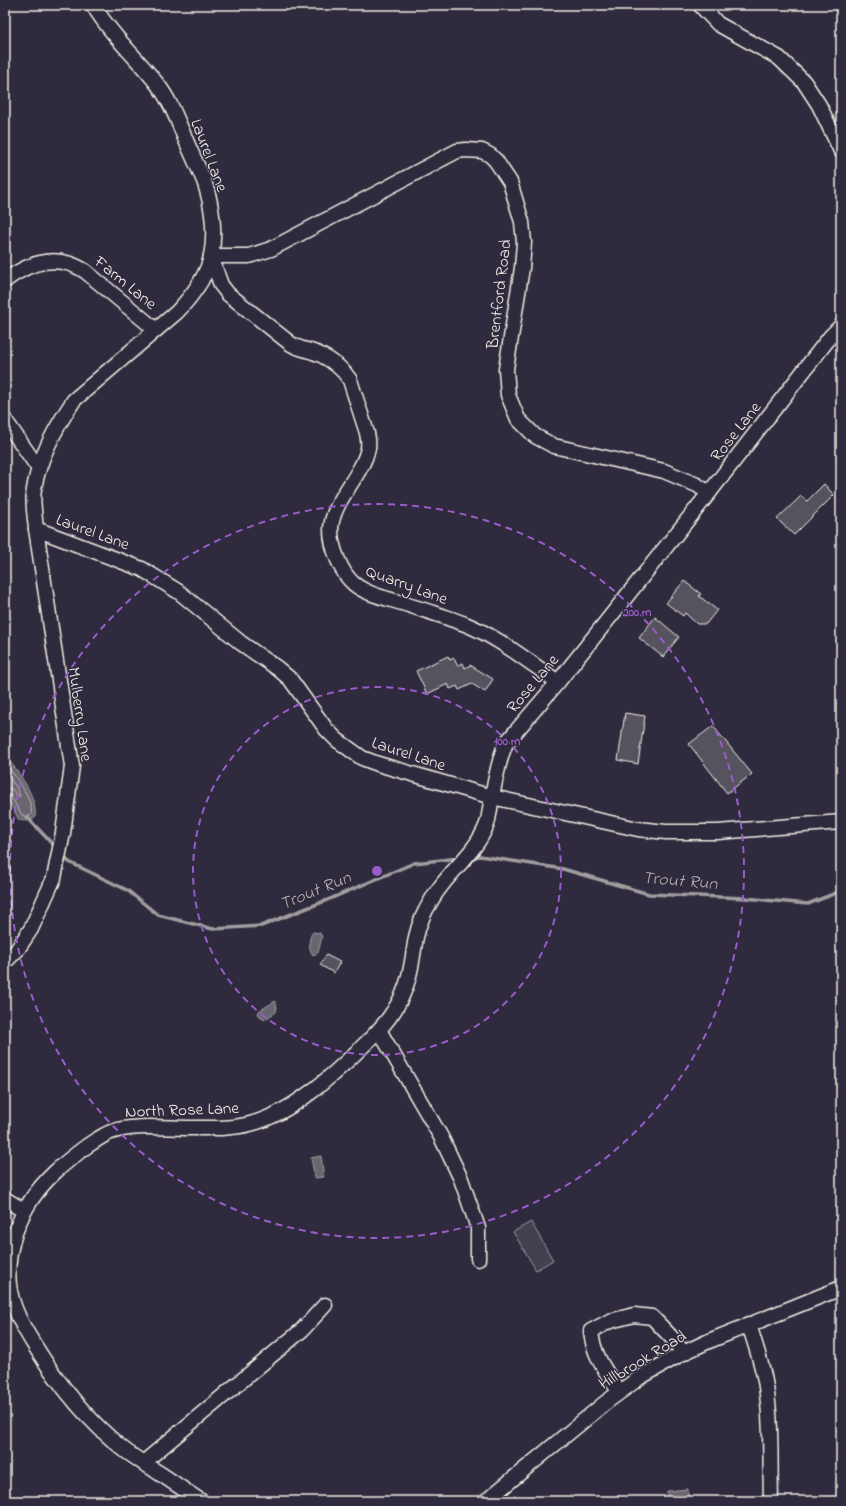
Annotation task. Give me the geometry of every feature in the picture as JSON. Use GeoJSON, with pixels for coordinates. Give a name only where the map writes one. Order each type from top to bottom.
{"type":"FeatureCollection","features":[{"type":"Feature","properties":{"kind":"street","name":"Laurel Lane"},"geometry":{"type":"LineString","coordinates":[[93,5],[116,38],[158,86],[174,113],[204,181],[210,203],[213,236],[211,256],[204,275],[187,301],[177,312],[74,400],[51,438],[39,469],[34,490],[36,529],[142,569],[179,592],[290,679],[326,729],[337,740],[362,758],[492,797]]}},
{"type":"Feature","properties":{"kind":"street"},"geometry":{"type":"LineString","coordinates":[[700,5],[718,24],[780,58],[804,82],[819,105],[841,151]]}},
{"type":"Feature","properties":{"kind":"street","name":"Brentford Road"},"geometry":{"type":"LineString","coordinates":[[211,256],[249,256],[271,249],[457,151],[482,151],[490,155],[501,167],[510,182],[522,222],[524,242],[522,268],[506,368],[508,395],[518,419],[535,436],[554,446],[664,471],[697,485],[709,493]]}},
{"type":"Feature","properties":{"kind":"street","name":"Quarry Lane"},"geometry":{"type":"LineString","coordinates":[[211,256],[222,285],[228,294],[291,344],[303,350],[321,355],[346,373],[350,380],[367,433],[368,448],[364,459],[335,512],[331,525],[333,549],[348,578],[367,592],[442,615],[467,625],[492,638],[558,682]]}},
{"type":"Feature","properties":{"kind":"street","name":"Farm Lane"},"geometry":{"type":"LineString","coordinates":[[5,281],[27,266],[37,262],[52,260],[76,265],[85,270],[156,330]]}},
{"type":"Feature","properties":{"kind":"street","name":"Rose Lane"},"geometry":{"type":"LineString","coordinates":[[492,797],[501,754],[506,743],[558,682],[709,493],[830,337],[841,326]]}},
{"type":"Feature","properties":{"kind":"street"},"geometry":{"type":"LineString","coordinates":[[5,420],[39,469]]}},
{"type":"Feature","properties":{"kind":"street","name":"Mulberry Lane"},"geometry":{"type":"LineString","coordinates":[[5,962],[17,950],[31,929],[54,878],[61,845],[72,766],[36,529]]}},
{"type":"Feature","properties":{"kind":"street"},"geometry":{"type":"LineString","coordinates":[[492,797],[638,829],[666,832],[718,832],[841,822]]}},
{"type":"Feature","properties":{"kind":"street","name":"North Rose Lane"},"geometry":{"type":"LineString","coordinates":[[201,1501],[122,1448],[93,1422],[74,1402],[51,1372],[19,1319],[11,1294],[8,1267],[12,1240],[24,1211],[34,1195],[57,1169],[96,1140],[112,1131],[128,1128],[226,1128],[250,1124],[266,1119],[284,1110],[322,1082],[350,1058],[379,1030],[396,1008],[406,985],[413,959],[416,935],[425,910],[433,896],[469,853],[480,837],[487,824],[492,797]]}},
{"type":"Feature","properties":{"kind":"street"},"geometry":{"type":"LineString","coordinates":[[379,1030],[441,1138],[461,1179],[478,1228],[478,1259]]}},
{"type":"Feature","properties":{"kind":"street"},"geometry":{"type":"LineString","coordinates":[[5,1199],[24,1211]]}},
{"type":"Feature","properties":{"kind":"street","name":"Hillbrook Road"},"geometry":{"type":"LineString","coordinates":[[486,1501],[619,1391],[683,1353],[748,1324],[841,1288]]}},
{"type":"Feature","properties":{"kind":"street"},"geometry":{"type":"LineString","coordinates":[[143,1463],[302,1330],[325,1305]]}},
{"type":"Feature","properties":{"kind":"street"},"geometry":{"type":"LineString","coordinates":[[619,1391],[603,1370],[592,1342],[591,1332],[610,1321],[634,1315],[652,1317],[674,1340],[683,1353]]}},
{"type":"Feature","properties":{"kind":"street"},"geometry":{"type":"LineString","coordinates":[[748,1324],[767,1388],[771,1501]]}},
{"type":"Feature","properties":{"kind":"shaded area"},"geometry":{"type":"Polygon","coordinates":[[[531,1222],[553,1260],[536,1270],[513,1232],[531,1222]]]}},
{"type":"Feature","properties":{"kind":"water"},"geometry":{"type":"Polygon","coordinates":[[[5,756],[16,769],[30,793],[35,810],[35,818],[27,821],[19,820],[5,794],[5,756]]]}},
{"type":"Feature","properties":{"kind":"water"},"geometry":{"type":"Polygon","coordinates":[[[313,932],[320,933],[322,937],[318,953],[313,955],[309,944],[310,937],[313,932]]]}},
{"type":"Feature","properties":{"kind":"water"},"geometry":{"type":"Polygon","coordinates":[[[275,1001],[277,1007],[276,1012],[264,1020],[258,1014],[259,1011],[275,1001]]]}},
{"type":"Feature","properties":{"kind":"water"},"geometry":{"type":"Polygon","coordinates":[[[321,1156],[324,1177],[315,1178],[311,1158],[321,1156]]]}},
{"type":"Feature","properties":{"kind":"water"},"geometry":{"type":"Polygon","coordinates":[[[688,1489],[689,1501],[667,1501],[667,1491],[688,1489]]]}},
{"type":"Feature","properties":{"kind":"building"},"geometry":{"type":"Polygon","coordinates":[[[824,484],[834,495],[794,535],[777,519],[801,496],[807,501],[824,484]]]}},
{"type":"Feature","properties":{"kind":"building"},"geometry":{"type":"Polygon","coordinates":[[[684,581],[701,594],[699,596],[717,610],[706,624],[697,624],[685,613],[683,616],[666,603],[684,581]]]}},
{"type":"Feature","properties":{"kind":"building"},"geometry":{"type":"Polygon","coordinates":[[[655,617],[679,637],[663,657],[639,638],[655,617]]]}},
{"type":"Feature","properties":{"kind":"building"},"geometry":{"type":"Polygon","coordinates":[[[448,656],[450,660],[454,658],[457,665],[463,663],[465,668],[470,665],[493,679],[485,692],[472,684],[459,690],[457,686],[450,689],[448,684],[427,694],[416,671],[448,656]]]}},
{"type":"Feature","properties":{"kind":"building"},"geometry":{"type":"Polygon","coordinates":[[[625,713],[645,716],[638,764],[618,760],[625,713]]]}},
{"type":"Feature","properties":{"kind":"building"},"geometry":{"type":"Polygon","coordinates":[[[713,726],[752,774],[727,793],[689,744],[713,726]]]}},
{"type":"Feature","properties":{"kind":"building"},"geometry":{"type":"Polygon","coordinates":[[[326,955],[340,962],[334,973],[320,965],[326,955]]]}},
{"type":"Feature","properties":{"kind":"waterway","name":"Trout Run"},"geometry":{"type":"LineString","coordinates":[[27,817],[57,849]]}},
{"type":"Feature","properties":{"kind":"waterway","name":"Trout Run"},"geometry":{"type":"LineString","coordinates":[[62,855],[69,862],[127,890],[158,915],[213,929],[261,926],[325,901],[414,863],[459,858]]}},
{"type":"Feature","properties":{"kind":"waterway","name":"Trout Run"},"geometry":{"type":"LineString","coordinates":[[471,857],[480,856],[563,869],[649,894],[745,898],[808,904],[841,891]]}}]}
